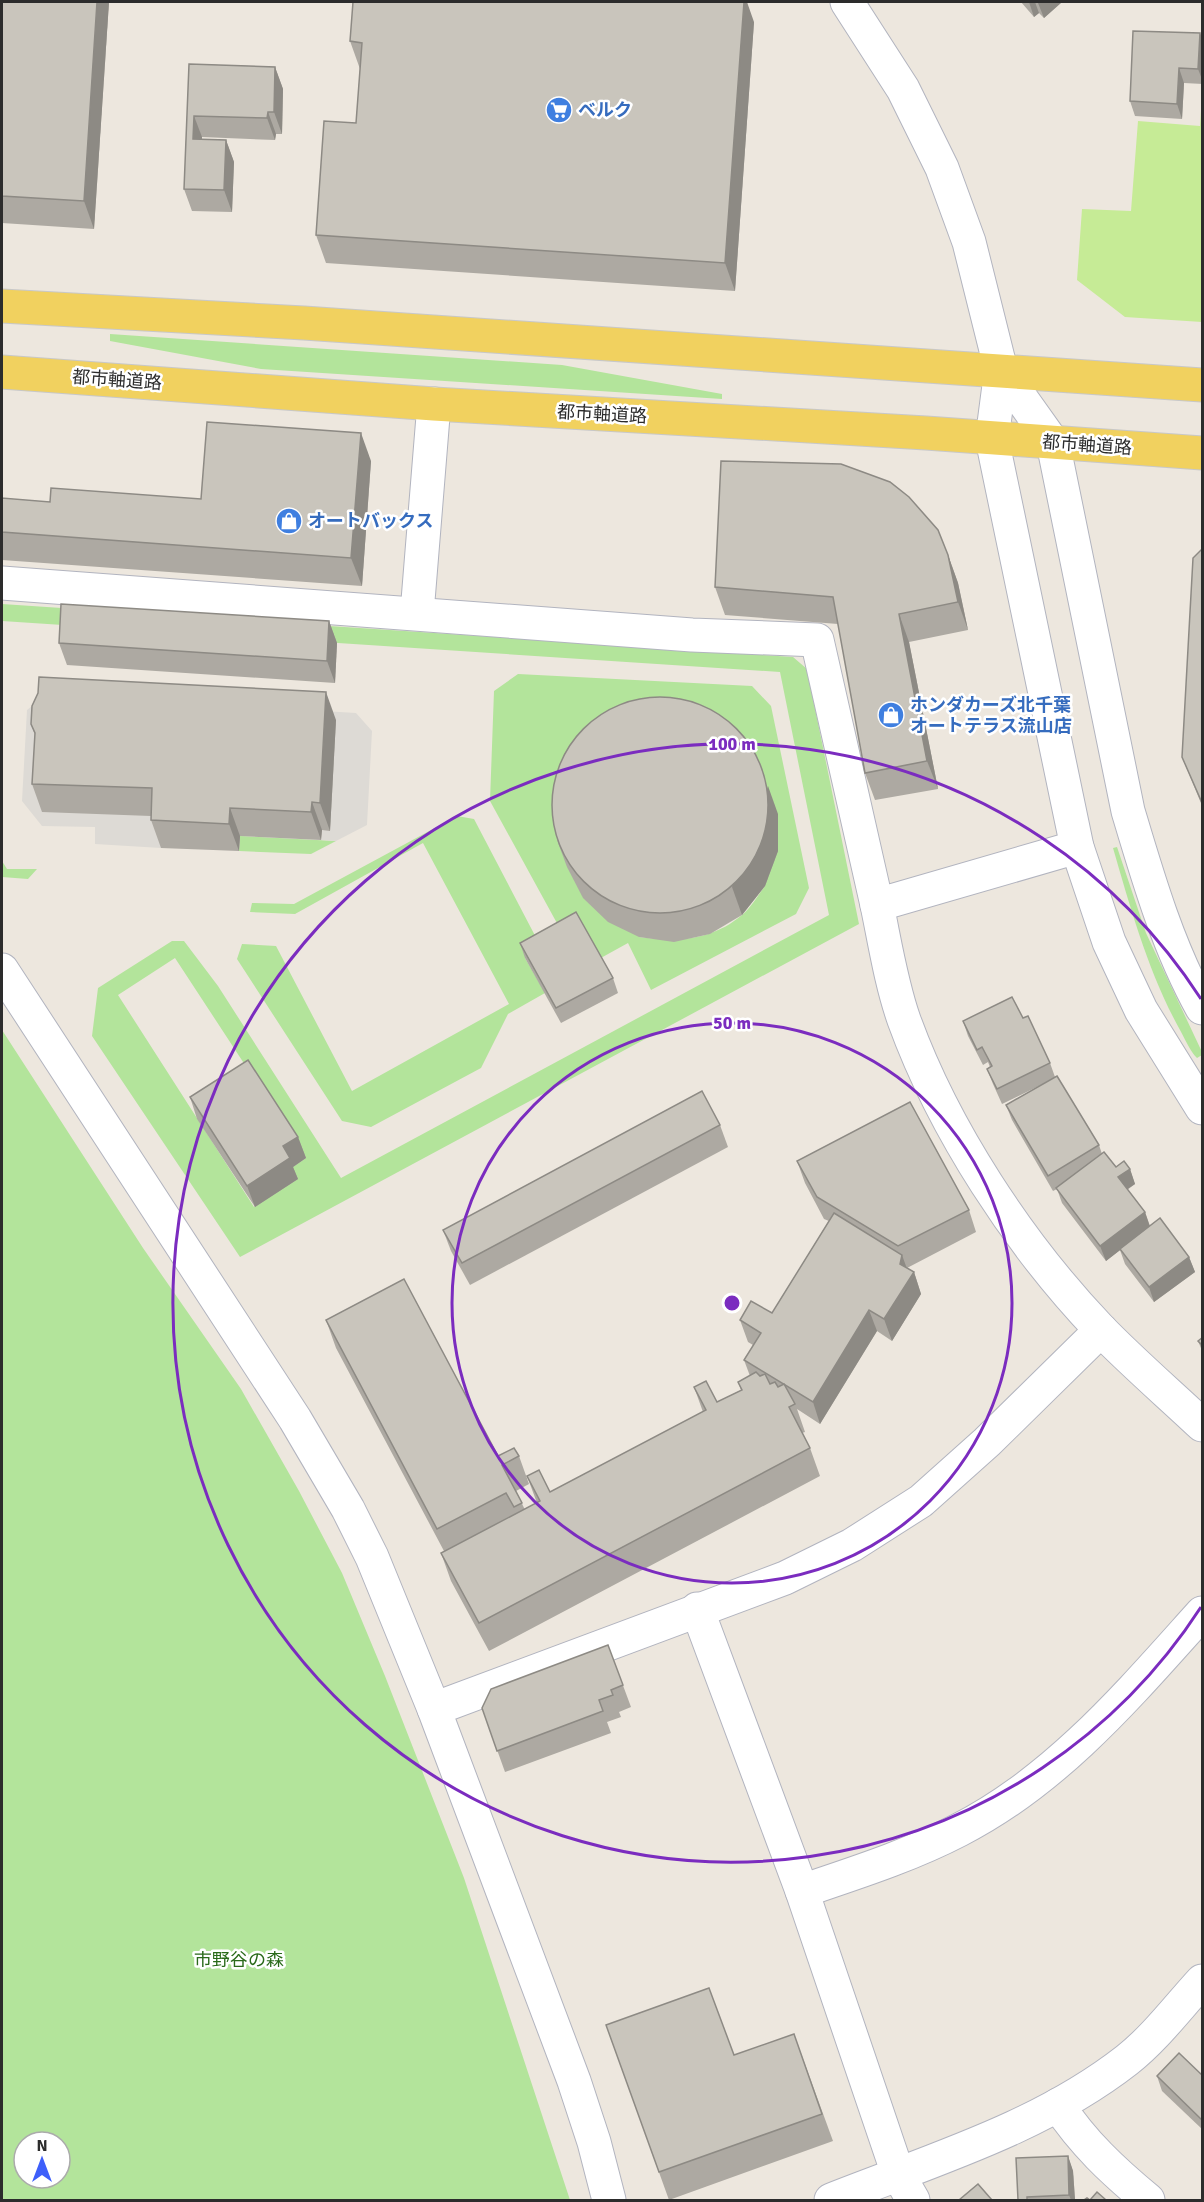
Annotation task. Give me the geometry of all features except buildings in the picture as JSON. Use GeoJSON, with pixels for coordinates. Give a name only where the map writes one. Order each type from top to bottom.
{"type":"FeatureCollection","features":[{"type":"Feature","properties":{"kind":"main road"},"geometry":{"type":"LineString","coordinates":[[2,306],[304,323],[1203,385]]}},
{"type":"Feature","properties":{"kind":"main road","name":"都市軸道路"},"geometry":{"type":"LineString","coordinates":[[2,372],[434,404],[1203,453]]}},
{"type":"Feature","properties":{"kind":"street"},"geometry":{"type":"LineString","coordinates":[[847,2],[903,89],[942,168],[969,242],[1001,370],[1053,443],[1128,811],[1168,933],[1203,1008]]}},
{"type":"Feature","properties":{"kind":"street"},"geometry":{"type":"LineString","coordinates":[[1001,370],[992,439],[1077,847],[1109,942],[1141,1010],[1203,1108]]}},
{"type":"Feature","properties":{"kind":"street"},"geometry":{"type":"LineString","coordinates":[[417,613],[434,404]]}},
{"type":"Feature","properties":{"kind":"street"},"geometry":{"type":"LineString","coordinates":[[2,583],[726,637],[818,640],[904,1019],[942,1104],[1010,1219],[1058,1282],[1101,1330],[1203,1425]]}},
{"type":"Feature","properties":{"kind":"street"},"geometry":{"type":"LineString","coordinates":[[877,905],[1077,847]]}},
{"type":"Feature","properties":{"kind":"street"},"geometry":{"type":"LineString","coordinates":[[2,970],[318,1457],[372,1557],[434,1708],[574,2081],[594,2142],[609,2200]]}},
{"type":"Feature","properties":{"kind":"street"},"geometry":{"type":"LineString","coordinates":[[434,1708],[785,1578],[852,1545],[921,1501],[987,1442],[1101,1330]]}},
{"type":"Feature","properties":{"kind":"street"},"geometry":{"type":"LineString","coordinates":[[697,1609],[802,1891],[905,2187]]}},
{"type":"Feature","properties":{"kind":"street"},"geometry":{"type":"LineString","coordinates":[[802,1891],[895,1859],[960,1830],[1034,1782],[1111,1714],[1203,1613]]}},
{"type":"Feature","properties":{"kind":"street"},"geometry":{"type":"LineString","coordinates":[[831,2200],[905,2187],[1096,2083],[1130,2058],[1203,1981]]}},
{"type":"Feature","properties":{"kind":"street"},"geometry":{"type":"LineString","coordinates":[[1058,2105],[1076,2132],[1099,2158],[1148,2200]]}},
{"type":"Feature","properties":{"kind":"green space"},"geometry":{"type":"Polygon","coordinates":[[[1202,95],[1202,322],[1125,317],[1077,280],[1082,209],[1131,211],[1138,121],[1200,126],[1202,95]]]}},
{"type":"Feature","properties":{"kind":"green space"},"geometry":{"type":"Polygon","coordinates":[[[110,334],[562,365],[722,394],[722,399],[261,369],[110,341],[110,334]]]}},
{"type":"Feature","properties":{"kind":"green space"},"geometry":{"type":"Polygon","coordinates":[[[2,604],[793,657],[807,669],[859,924],[240,1257],[92,1036],[98,988],[172,941],[184,941],[218,986],[341,1178],[829,915],[780,672],[2,621],[2,604]],[[175,958],[118,995],[254,1207],[291,1168],[306,1158],[175,958]]]}},
{"type":"Feature","properties":{"kind":"green space"},"geometry":{"type":"Polygon","coordinates":[[[518,674],[752,686],[771,706],[809,888],[796,914],[651,990],[628,943],[599,959],[564,936],[490,801],[494,691],[518,674]],[[765,886],[639,937],[680,939],[706,935],[730,924],[745,912],[765,886]]]}},
{"type":"Feature","properties":{"kind":"green space"},"geometry":{"type":"Polygon","coordinates":[[[457,816],[474,819],[542,949],[525,958],[545,993],[508,1014],[481,1068],[371,1127],[342,1121],[237,959],[242,944],[276,946],[352,1091],[509,1004],[423,843],[295,914],[250,912],[252,903],[294,904],[457,816]]]}},
{"type":"Feature","properties":{"kind":"green space"},"geometry":{"type":"Polygon","coordinates":[[[240,836],[336,841],[311,854],[239,851],[240,836]]]}},
{"type":"Feature","properties":{"kind":"green space"},"geometry":{"type":"Polygon","coordinates":[[[1117,847],[1146,933],[1202,1052],[1202,1055],[1197,1058],[1169,1009],[1150,964],[1113,848],[1117,847]]]}},
{"type":"Feature","properties":{"kind":"green space"},"geometry":{"type":"Polygon","coordinates":[[[2,861],[7,869],[37,869],[28,879],[2,877],[2,861]]]}},
{"type":"Feature","properties":{"kind":"green space","name":"市野谷の森"},"geometry":{"type":"Polygon","coordinates":[[[2,1030],[143,1248],[241,1389],[342,1573],[464,1878],[570,2200],[2,2200],[2,1030]]]}},
{"type":"Feature","properties":{"kind":"shaded area"},"geometry":{"type":"Polygon","coordinates":[[[47,694],[356,713],[372,731],[367,825],[336,841],[321,840],[322,830],[162,816],[161,848],[95,844],[95,827],[42,826],[22,801],[27,710],[47,694]]]}},
{"type":"Feature","properties":{"kind":"place","name":"ベルク"},"geometry":{"type":"Point","coordinates":[559,110]}},
{"type":"Feature","properties":{"kind":"place","name":"オートバックス"},"geometry":{"type":"Point","coordinates":[289,521]}},
{"type":"Feature","properties":{"kind":"place","name":"ホンダカーズ北千葉 オートテラス流山店"},"geometry":{"type":"Point","coordinates":[891,715]}}]}
